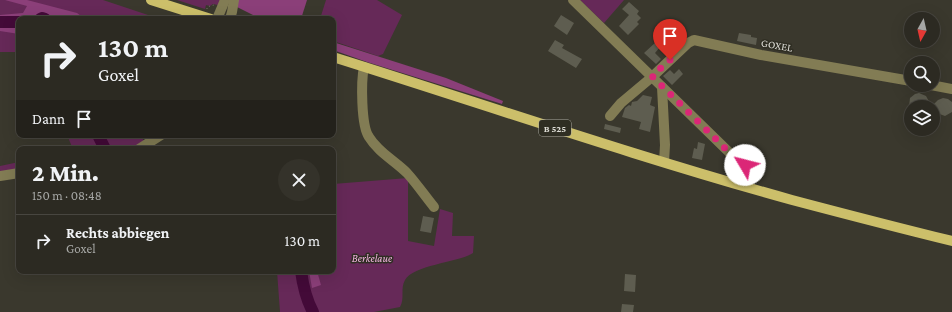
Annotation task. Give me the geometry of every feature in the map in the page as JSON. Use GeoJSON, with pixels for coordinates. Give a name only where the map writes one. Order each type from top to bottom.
{"type":"FeatureCollection","features":[{"type":"Feature","properties":{"kind":"main road"},"geometry":{"type":"LineString","coordinates":[[151,0],[202,16]]}},
{"type":"Feature","properties":{"kind":"main road","name":"B 525"},"geometry":{"type":"LineString","coordinates":[[336,59],[664,162],[791,200],[952,241]]}},
{"type":"Feature","properties":{"kind":"street"},"geometry":{"type":"LineString","coordinates":[[218,16],[225,0]]}},
{"type":"Feature","properties":{"kind":"street"},"geometry":{"type":"LineString","coordinates":[[231,16],[234,0]]}},
{"type":"Feature","properties":{"kind":"street"},"geometry":{"type":"LineString","coordinates":[[573,0],[736,159],[745,165],[759,168]]}},
{"type":"Feature","properties":{"kind":"street","name":"GOXEL"},"geometry":{"type":"LineString","coordinates":[[652,76],[688,43],[694,40],[761,55],[904,81]]}},
{"type":"Feature","properties":{"kind":"street"},"geometry":{"type":"LineString","coordinates":[[364,67],[362,88],[365,130],[368,137],[407,174],[434,207]]}},
{"type":"Feature","properties":{"kind":"street"},"geometry":{"type":"LineString","coordinates":[[610,116],[652,76]]}},
{"type":"Feature","properties":{"kind":"street"},"geometry":{"type":"LineString","coordinates":[[662,87],[665,145],[664,162]]}},
{"type":"Feature","properties":{"kind":"street"},"geometry":{"type":"LineString","coordinates":[[940,87],[952,89]]}},
{"type":"Feature","properties":{"kind":"street"},"geometry":{"type":"LineString","coordinates":[[144,146],[156,138]]}},
{"type":"Feature","properties":{"kind":"street"},"geometry":{"type":"LineString","coordinates":[[0,176],[16,173]]}},
{"type":"Feature","properties":{"kind":"green space"},"geometry":{"type":"Polygon","coordinates":[[[0,0],[103,0],[151,16],[16,16],[16,52],[0,52],[0,0]]]}},
{"type":"Feature","properties":{"kind":"green space"},"geometry":{"type":"Polygon","coordinates":[[[177,0],[221,0],[218,5],[206,5],[205,9],[177,0]]]}},
{"type":"Feature","properties":{"kind":"green space"},"geometry":{"type":"Polygon","coordinates":[[[326,0],[377,0],[402,15],[383,54],[378,56],[336,42],[336,16],[321,16],[326,0]]]}},
{"type":"Feature","properties":{"kind":"green space"},"geometry":{"type":"Polygon","coordinates":[[[580,0],[624,0],[604,23],[580,0]]]}},
{"type":"Feature","properties":{"kind":"green space"},"geometry":{"type":"Polygon","coordinates":[[[68,138],[142,138],[147,146],[72,146],[68,138]]]}},
{"type":"Feature","properties":{"kind":"green space"},"geometry":{"type":"Polygon","coordinates":[[[16,163],[16,169],[0,172],[0,166],[16,163]]]}},
{"type":"Feature","properties":{"kind":"green space","name":"Berkelaue"},"geometry":{"type":"Polygon","coordinates":[[[408,178],[408,241],[434,246],[440,209],[453,213],[452,236],[474,236],[473,253],[458,259],[427,267],[410,275],[404,283],[400,307],[374,312],[280,312],[277,274],[336,274],[336,184],[408,178]]]}},
{"type":"Feature","properties":{"kind":"shaded area"},"geometry":{"type":"Polygon","coordinates":[[[5,0],[27,0],[77,13],[81,16],[49,16],[41,14],[36,16],[16,16],[16,18],[0,17],[0,15],[23,13],[27,6],[5,0]]]}},
{"type":"Feature","properties":{"kind":"shaded area"},"geometry":{"type":"Polygon","coordinates":[[[237,0],[307,0],[302,16],[255,16],[237,7],[237,0]]]}},
{"type":"Feature","properties":{"kind":"shaded area"},"geometry":{"type":"Polygon","coordinates":[[[0,26],[16,26],[16,34],[0,31],[0,26]]]}},
{"type":"Feature","properties":{"kind":"shaded area"},"geometry":{"type":"Polygon","coordinates":[[[336,43],[446,78],[503,101],[502,104],[336,51],[336,43]]]}},
{"type":"Feature","properties":{"kind":"shaded area"},"geometry":{"type":"Polygon","coordinates":[[[310,274],[318,274],[321,285],[312,288],[310,274]]]}},
{"type":"Feature","properties":{"kind":"building"},"geometry":{"type":"Polygon","coordinates":[[[629,2],[639,11],[637,14],[641,18],[637,22],[639,24],[628,35],[619,26],[629,15],[622,9],[629,2]]]}},
{"type":"Feature","properties":{"kind":"building"},"geometry":{"type":"Polygon","coordinates":[[[561,15],[574,23],[567,35],[554,26],[561,15]]]}},
{"type":"Feature","properties":{"kind":"building"},"geometry":{"type":"Polygon","coordinates":[[[739,33],[751,35],[751,37],[757,38],[756,45],[737,41],[739,33]]]}},
{"type":"Feature","properties":{"kind":"building"},"geometry":{"type":"Polygon","coordinates":[[[555,40],[564,45],[562,48],[582,59],[576,68],[548,51],[555,40]]]}},
{"type":"Feature","properties":{"kind":"building"},"geometry":{"type":"Polygon","coordinates":[[[656,42],[660,47],[655,53],[661,59],[656,64],[644,53],[656,42]]]}},
{"type":"Feature","properties":{"kind":"building"},"geometry":{"type":"Polygon","coordinates":[[[679,69],[683,74],[672,85],[663,76],[670,70],[674,74],[679,69]]]}},
{"type":"Feature","properties":{"kind":"building"},"geometry":{"type":"Polygon","coordinates":[[[919,93],[926,96],[928,100],[910,100],[915,94],[919,93]]]}},
{"type":"Feature","properties":{"kind":"building"},"geometry":{"type":"Polygon","coordinates":[[[643,95],[652,97],[650,105],[655,107],[650,132],[639,129],[641,122],[622,117],[625,108],[629,105],[631,106],[632,102],[637,101],[643,95]]]}},
{"type":"Feature","properties":{"kind":"building"},"geometry":{"type":"Polygon","coordinates":[[[943,98],[952,102],[952,112],[945,116],[940,114],[940,100],[938,100],[943,98]]]}},
{"type":"Feature","properties":{"kind":"building"},"geometry":{"type":"Polygon","coordinates":[[[605,124],[621,128],[620,133],[604,129],[605,124]]]}},
{"type":"Feature","properties":{"kind":"building"},"geometry":{"type":"Polygon","coordinates":[[[698,142],[705,144],[702,160],[692,158],[694,148],[697,149],[698,142]]]}},
{"type":"Feature","properties":{"kind":"building"},"geometry":{"type":"Polygon","coordinates":[[[423,216],[434,218],[431,233],[420,231],[423,216]]]}},
{"type":"Feature","properties":{"kind":"building"},"geometry":{"type":"Polygon","coordinates":[[[625,274],[636,275],[635,292],[624,291],[625,274]]]}},
{"type":"Feature","properties":{"kind":"building"},"geometry":{"type":"Polygon","coordinates":[[[622,304],[634,305],[633,312],[621,312],[622,304]]]}},
{"type":"Feature","properties":{"kind":"waterway"},"geometry":{"type":"LineString","coordinates":[[0,22],[16,22]]}},
{"type":"Feature","properties":{"kind":"waterway"},"geometry":{"type":"LineString","coordinates":[[100,138],[104,146]]}},
{"type":"Feature","properties":{"kind":"waterway"},"geometry":{"type":"LineString","coordinates":[[302,274],[308,302],[313,312]]}},
{"type":"Feature","properties":{"kind":"route"},"geometry":{"type":"LineString","coordinates":[[670,60],[652,76],[736,159],[745,165]]}}]}
